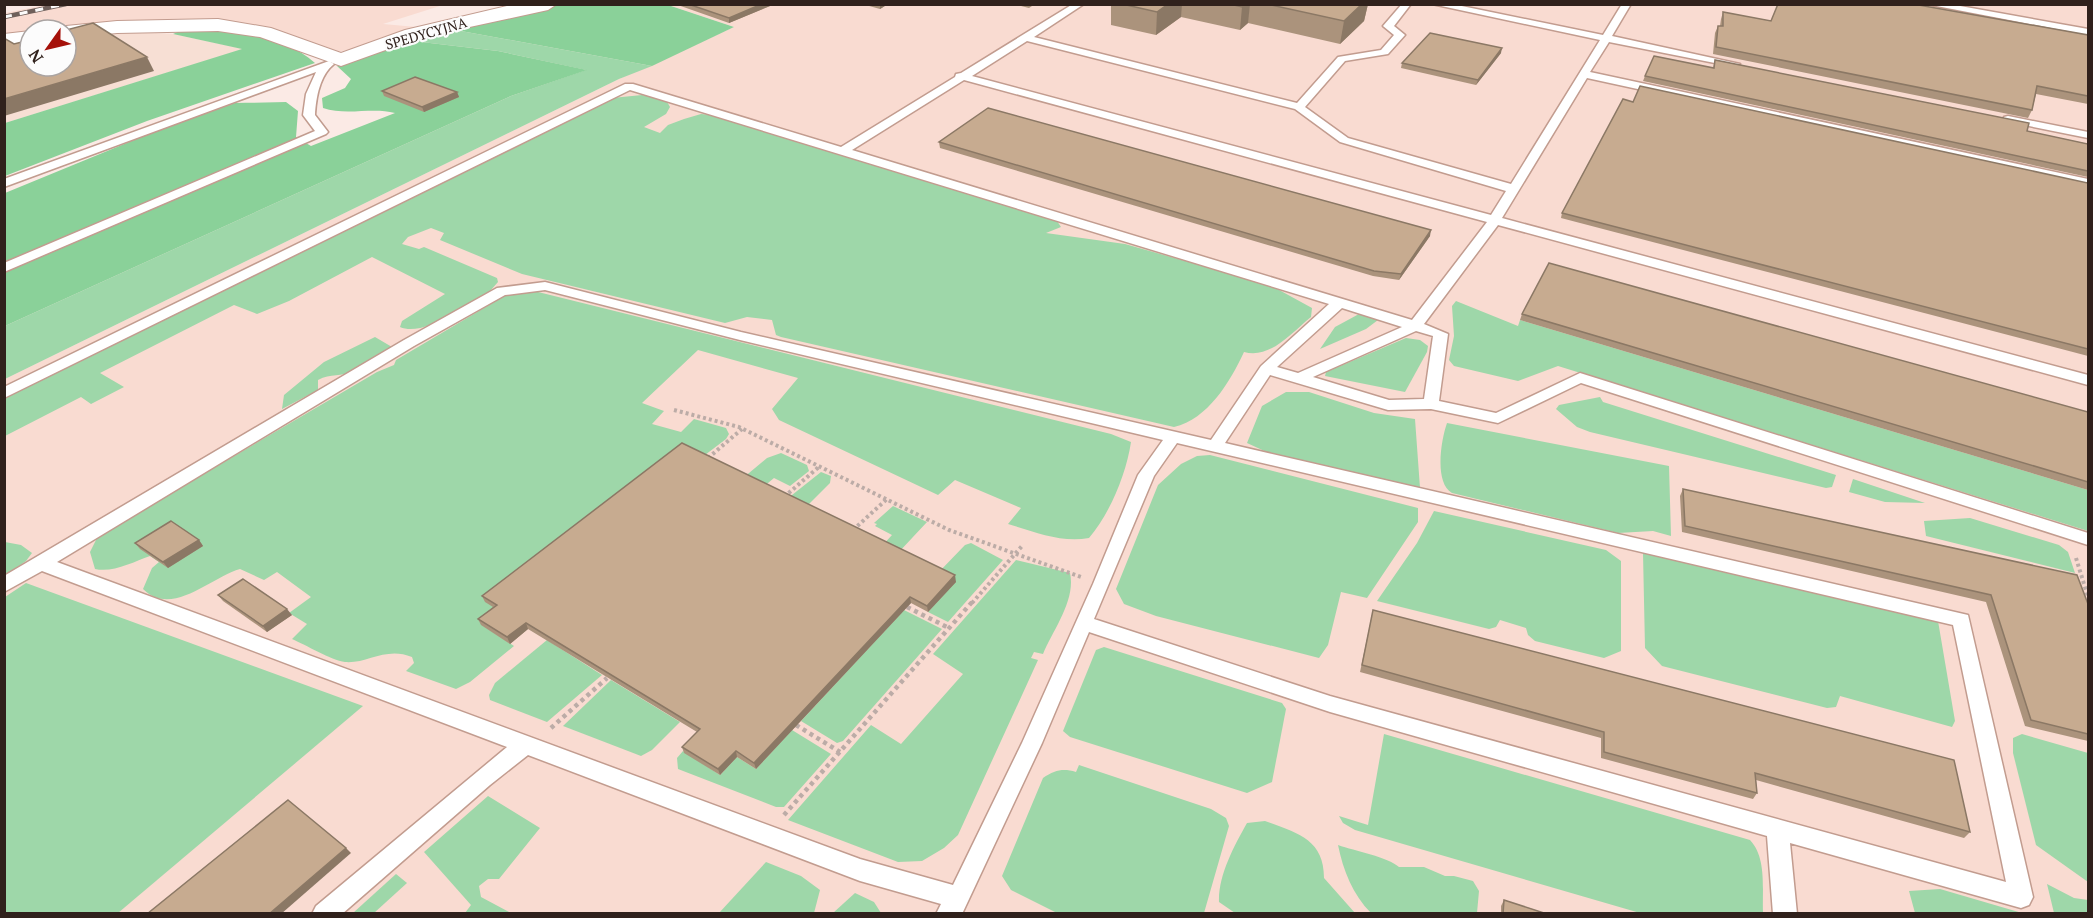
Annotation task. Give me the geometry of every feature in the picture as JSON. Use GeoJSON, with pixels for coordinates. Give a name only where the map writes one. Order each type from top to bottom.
{"type":"FeatureCollection","features":[{"type":"Feature","properties":{"kind":"street","name":"SPEDYCYJNA"},"geometry":{"type":"LineString","coordinates":[[333,63],[412,34],[484,16],[548,4]]}},
{"type":"Feature","properties":{"kind":"street"},"geometry":{"type":"LineString","coordinates":[[78,31],[127,26],[218,25],[264,32],[333,63]]}},
{"type":"Feature","properties":{"kind":"lane"},"geometry":{"type":"LineString","coordinates":[[845,150],[960,76],[1027,38],[1080,4]]}},
{"type":"Feature","properties":{"kind":"lane"},"geometry":{"type":"LineString","coordinates":[[1299,107],[1342,59],[1384,52],[1400,35],[1388,26],[1407,4]]}},
{"type":"Feature","properties":{"kind":"lane"},"geometry":{"type":"LineString","coordinates":[[1436,4],[1744,66]]}},
{"type":"Feature","properties":{"kind":"lane"},"geometry":{"type":"LineString","coordinates":[[1299,378],[1415,326],[1494,221],[1627,4]]}},
{"type":"Feature","properties":{"kind":"lane"},"geometry":{"type":"LineString","coordinates":[[1930,4],[2088,32]]}},
{"type":"Feature","properties":{"kind":"lane"},"geometry":{"type":"LineString","coordinates":[[1027,38],[1299,107],[1344,140],[1514,189]]}},
{"type":"Feature","properties":{"kind":"lane"},"geometry":{"type":"LineString","coordinates":[[4,183],[333,63]]}},
{"type":"Feature","properties":{"kind":"lane"},"geometry":{"type":"LineString","coordinates":[[4,268],[321,132],[309,114],[311,94],[333,63]]}},
{"type":"Feature","properties":{"kind":"lane"},"geometry":{"type":"LineString","coordinates":[[1584,74],[2088,183]]}},
{"type":"Feature","properties":{"kind":"lane"},"geometry":{"type":"LineString","coordinates":[[960,76],[2088,380]]}},
{"type":"Feature","properties":{"kind":"lane"},"geometry":{"type":"LineString","coordinates":[[4,393],[629,86],[845,150],[1441,334],[1431,404]]}},
{"type":"Feature","properties":{"kind":"lane"},"geometry":{"type":"LineString","coordinates":[[1996,117],[2088,135]]}},
{"type":"Feature","properties":{"kind":"lane"},"geometry":{"type":"LineString","coordinates":[[4,585],[409,343],[502,291],[526,286],[545,286],[740,336],[1961,620],[2021,897],[1330,704],[1083,623]]}},
{"type":"Feature","properties":{"kind":"lane"},"geometry":{"type":"LineString","coordinates":[[1216,446],[1266,369],[1339,303]]}},
{"type":"Feature","properties":{"kind":"lane"},"geometry":{"type":"LineString","coordinates":[[1266,369],[1388,405],[1431,404],[1498,418],[1580,378],[2088,538]]}},
{"type":"Feature","properties":{"kind":"lane"},"geometry":{"type":"LineString","coordinates":[[40,563],[953,906],[1032,743],[1102,584],[1146,475],[1174,436]]}},
{"type":"Feature","properties":{"kind":"lane"},"geometry":{"type":"LineString","coordinates":[[324,914],[482,778],[524,746]]}},
{"type":"Feature","properties":{"kind":"lane"},"geometry":{"type":"LineString","coordinates":[[1778,829],[1785,914]]}},
{"type":"Feature","properties":{"kind":"path"},"geometry":{"type":"LineString","coordinates":[[674,410],[742,429],[888,498],[949,530],[1102,584]]}},
{"type":"Feature","properties":{"kind":"path"},"geometry":{"type":"LineString","coordinates":[[715,461],[707,458],[742,429]]}},
{"type":"Feature","properties":{"kind":"path"},"geometry":{"type":"LineString","coordinates":[[783,498],[819,466]]}},
{"type":"Feature","properties":{"kind":"path"},"geometry":{"type":"LineString","coordinates":[[852,531],[888,498]]}},
{"type":"Feature","properties":{"kind":"path"},"geometry":{"type":"LineString","coordinates":[[765,835],[1022,546]]}},
{"type":"Feature","properties":{"kind":"path"},"geometry":{"type":"LineString","coordinates":[[907,607],[949,628]]}},
{"type":"Feature","properties":{"kind":"path"},"geometry":{"type":"LineString","coordinates":[[549,731],[607,678]]}},
{"type":"Feature","properties":{"kind":"path"},"geometry":{"type":"LineString","coordinates":[[796,725],[840,752]]}},
{"type":"Feature","properties":{"kind":"shaded area"},"geometry":{"type":"Polygon","coordinates":[[[45,5],[443,5],[383,24],[416,27],[362,47],[332,53],[266,28],[78,30],[78,18],[18,18],[18,37],[5,39],[5,13],[45,5]]]}},
{"type":"Feature","properties":{"kind":"shaded area"},"geometry":{"type":"Polygon","coordinates":[[[668,5],[2088,5],[2088,913],[5,914],[5,379],[619,79],[734,27],[668,5]]]}},
{"type":"Feature","properties":{"kind":"shaded area"},"geometry":{"type":"Polygon","coordinates":[[[121,31],[173,34],[244,49],[5,123],[5,42],[18,54],[18,78],[78,78],[78,35],[121,31]]]}},
{"type":"Feature","properties":{"kind":"green space"},"geometry":{"type":"Polygon","coordinates":[[[563,4],[668,5],[734,27],[652,66],[450,29],[563,4]]]}},
{"type":"Feature","properties":{"kind":"green space"},"geometry":{"type":"Polygon","coordinates":[[[189,27],[239,33],[272,40],[302,53],[315,63],[147,121],[5,176],[5,123],[242,49],[173,34],[189,27]]]}},
{"type":"Feature","properties":{"kind":"green space"},"geometry":{"type":"Polygon","coordinates":[[[450,29],[652,66],[619,79],[5,379],[5,326],[511,96],[586,70],[498,51],[413,41],[450,29]]]}},
{"type":"Feature","properties":{"kind":"green space"},"geometry":{"type":"Polygon","coordinates":[[[413,41],[498,51],[587,70],[511,96],[5,326],[5,193],[151,133],[235,103],[286,102],[298,111],[296,137],[311,146],[395,113],[332,110],[323,108],[322,98],[345,88],[351,79],[337,66],[399,43],[413,41]]]}},
{"type":"Feature","properties":{"kind":"green space"},"geometry":{"type":"Polygon","coordinates":[[[642,95],[666,100],[670,107],[666,114],[644,127],[660,133],[668,125],[684,119],[701,114],[712,115],[1057,221],[1061,227],[1046,233],[1125,244],[1270,285],[1312,308],[1311,317],[1272,348],[1263,352],[1244,352],[1217,398],[1197,416],[1174,427],[781,337],[776,335],[772,320],[747,317],[725,323],[522,274],[440,240],[444,233],[431,228],[408,237],[402,244],[419,249],[424,247],[497,278],[498,282],[490,291],[446,318],[421,328],[400,327],[402,321],[445,294],[372,257],[289,301],[257,314],[234,305],[100,373],[124,387],[91,404],[81,397],[5,436],[5,398],[612,98],[642,95]]]}},
{"type":"Feature","properties":{"kind":"green space"},"geometry":{"type":"Polygon","coordinates":[[[530,290],[1111,434],[1131,442],[1125,467],[1104,517],[1089,538],[1068,539],[1038,533],[1008,524],[1021,508],[955,480],[938,495],[779,420],[772,409],[798,378],[698,350],[642,403],[664,411],[652,424],[681,432],[694,419],[726,428],[729,434],[726,439],[482,625],[514,646],[470,682],[456,689],[406,671],[414,663],[412,657],[403,654],[385,654],[361,661],[345,662],[292,639],[307,624],[289,613],[311,597],[277,572],[264,580],[240,569],[192,593],[179,598],[166,599],[154,597],[143,589],[152,568],[159,562],[150,556],[109,570],[95,569],[90,552],[98,536],[377,372],[394,365],[396,360],[506,295],[530,290]]]}},
{"type":"Feature","properties":{"kind":"green space"},"geometry":{"type":"Polygon","coordinates":[[[1456,301],[1518,326],[1520,320],[2088,490],[2088,531],[1558,366],[1518,381],[1454,366],[1449,360],[1454,336],[1452,306],[1456,301]]]}},
{"type":"Feature","properties":{"kind":"green space"},"geometry":{"type":"Polygon","coordinates":[[[1359,314],[1378,320],[1366,329],[1320,349],[1335,327],[1359,314]]]}},
{"type":"Feature","properties":{"kind":"green space"},"geometry":{"type":"Polygon","coordinates":[[[375,337],[392,347],[354,371],[318,380],[318,390],[282,409],[284,395],[324,362],[375,337]]]}},
{"type":"Feature","properties":{"kind":"green space"},"geometry":{"type":"Polygon","coordinates":[[[1406,338],[1420,340],[1428,346],[1405,392],[1325,376],[1326,372],[1406,338]]]}},
{"type":"Feature","properties":{"kind":"green space"},"geometry":{"type":"Polygon","coordinates":[[[1286,392],[1309,392],[1374,413],[1415,419],[1420,488],[1275,456],[1247,443],[1262,406],[1286,392]]]}},
{"type":"Feature","properties":{"kind":"green space"},"geometry":{"type":"Polygon","coordinates":[[[1600,397],[1603,402],[1836,475],[1832,487],[1826,488],[1590,432],[1577,427],[1556,409],[1559,405],[1600,397]]]}},
{"type":"Feature","properties":{"kind":"green space"},"geometry":{"type":"Polygon","coordinates":[[[1447,423],[1669,466],[1671,536],[1653,531],[1618,533],[1452,493],[1446,488],[1443,480],[1440,461],[1447,423]]]}},
{"type":"Feature","properties":{"kind":"green space"},"geometry":{"type":"Polygon","coordinates":[[[781,453],[807,465],[809,471],[790,486],[774,478],[762,488],[743,478],[767,458],[781,453]]]}},
{"type":"Feature","properties":{"kind":"green space"},"geometry":{"type":"Polygon","coordinates":[[[1210,455],[1418,508],[1418,522],[1367,598],[1341,592],[1328,645],[1319,658],[1156,616],[1124,604],[1116,589],[1158,485],[1181,464],[1197,456],[1210,455]]]}},
{"type":"Feature","properties":{"kind":"green space"},"geometry":{"type":"Polygon","coordinates":[[[821,472],[831,476],[830,483],[805,508],[787,499],[821,472]]]}},
{"type":"Feature","properties":{"kind":"green space"},"geometry":{"type":"Polygon","coordinates":[[[1853,479],[1925,503],[1885,502],[1849,492],[1853,479]]]}},
{"type":"Feature","properties":{"kind":"green space"},"geometry":{"type":"Polygon","coordinates":[[[893,506],[927,522],[898,553],[882,546],[892,535],[875,526],[877,524],[874,523],[893,506]]]}},
{"type":"Feature","properties":{"kind":"green space"},"geometry":{"type":"Polygon","coordinates":[[[1434,511],[1606,550],[1621,561],[1621,651],[1604,658],[1535,641],[1528,635],[1526,628],[1500,620],[1496,627],[1489,629],[1377,601],[1417,543],[1434,511]]]}},
{"type":"Feature","properties":{"kind":"green space"},"geometry":{"type":"Polygon","coordinates":[[[1970,518],[2059,545],[2068,552],[2075,573],[1926,536],[1924,521],[1970,518]]]}},
{"type":"Feature","properties":{"kind":"green space"},"geometry":{"type":"Polygon","coordinates":[[[5,542],[21,545],[32,553],[26,561],[5,576],[5,542]]]}},
{"type":"Feature","properties":{"kind":"green space"},"geometry":{"type":"Polygon","coordinates":[[[971,543],[1003,560],[948,622],[928,612],[955,582],[938,573],[965,545],[971,543]]]}},
{"type":"Feature","properties":{"kind":"green space"},"geometry":{"type":"Polygon","coordinates":[[[1643,553],[1938,621],[1955,721],[1952,727],[1840,696],[1836,707],[1827,708],[1662,666],[1645,648],[1643,553]]]}},
{"type":"Feature","properties":{"kind":"green space"},"geometry":{"type":"Polygon","coordinates":[[[1016,560],[1070,573],[1070,594],[1043,654],[1034,652],[1031,658],[1038,660],[958,835],[944,848],[922,861],[898,862],[788,820],[871,725],[901,744],[963,674],[933,654],[1016,560]]]}},
{"type":"Feature","properties":{"kind":"green space"},"geometry":{"type":"Polygon","coordinates":[[[26,583],[363,706],[118,913],[5,913],[5,597],[26,583]]]}},
{"type":"Feature","properties":{"kind":"green space"},"geometry":{"type":"Polygon","coordinates":[[[904,610],[942,629],[843,741],[837,743],[801,721],[904,610]]]}},
{"type":"Feature","properties":{"kind":"green space"},"geometry":{"type":"Polygon","coordinates":[[[547,640],[602,675],[547,722],[490,700],[489,695],[495,683],[547,640]]]}},
{"type":"Feature","properties":{"kind":"green space"},"geometry":{"type":"Polygon","coordinates":[[[1104,647],[1282,703],[1286,709],[1272,782],[1247,793],[1070,737],[1063,731],[1096,650],[1104,647]]]}},
{"type":"Feature","properties":{"kind":"green space"},"geometry":{"type":"Polygon","coordinates":[[[611,680],[680,722],[652,750],[641,756],[563,726],[611,680]]]}},
{"type":"Feature","properties":{"kind":"green space"},"geometry":{"type":"Polygon","coordinates":[[[792,730],[831,754],[784,807],[776,807],[678,769],[677,758],[683,751],[720,775],[737,757],[756,769],[792,730]]]}},
{"type":"Feature","properties":{"kind":"green space"},"geometry":{"type":"Polygon","coordinates":[[[1384,734],[1750,840],[1761,865],[1763,913],[1640,913],[1355,830],[1343,823],[1339,816],[1368,825],[1384,734]]]}},
{"type":"Feature","properties":{"kind":"green space"},"geometry":{"type":"Polygon","coordinates":[[[2022,734],[2088,753],[2088,882],[2036,845],[2013,753],[2013,738],[2022,734]]]}},
{"type":"Feature","properties":{"kind":"green space"},"geometry":{"type":"Polygon","coordinates":[[[1079,765],[1211,809],[1226,818],[1229,826],[1204,913],[1057,913],[1011,890],[1002,876],[1043,778],[1059,770],[1076,772],[1079,765]]]}},
{"type":"Feature","properties":{"kind":"green space"},"geometry":{"type":"Polygon","coordinates":[[[488,796],[540,828],[499,879],[488,879],[479,886],[481,897],[511,913],[465,913],[471,905],[424,852],[488,796]]]}},
{"type":"Feature","properties":{"kind":"green space"},"geometry":{"type":"Polygon","coordinates":[[[1265,821],[1298,834],[1314,846],[1323,865],[1324,878],[1355,913],[1235,913],[1219,902],[1224,872],[1247,823],[1265,821]]]}},
{"type":"Feature","properties":{"kind":"green space"},"geometry":{"type":"Polygon","coordinates":[[[1338,845],[1379,857],[1399,867],[1424,867],[1445,876],[1473,881],[1479,891],[1477,913],[1371,913],[1350,882],[1338,845]]]}},
{"type":"Feature","properties":{"kind":"green space"},"geometry":{"type":"Polygon","coordinates":[[[766,862],[801,876],[820,890],[814,913],[719,913],[766,862]]]}},
{"type":"Feature","properties":{"kind":"green space"},"geometry":{"type":"Polygon","coordinates":[[[396,874],[407,883],[374,913],[353,913],[396,874]]]}},
{"type":"Feature","properties":{"kind":"green space"},"geometry":{"type":"Polygon","coordinates":[[[2047,884],[2074,898],[2088,900],[2088,913],[2054,913],[2047,884]]]}},
{"type":"Feature","properties":{"kind":"green space"},"geometry":{"type":"Polygon","coordinates":[[[1940,889],[2022,913],[1915,913],[1909,891],[1940,889]]]}},
{"type":"Feature","properties":{"kind":"green space"},"geometry":{"type":"Polygon","coordinates":[[[855,893],[874,902],[881,913],[833,913],[855,893]]]}},
{"type":"Feature","properties":{"kind":"building"},"geometry":{"type":"Polygon","coordinates":[[[688,4],[762,4],[729,18],[688,4]]]}},
{"type":"Feature","properties":{"kind":"building"},"geometry":{"type":"Polygon","coordinates":[[[1122,4],[1168,4],[1157,12],[1122,4]]]}},
{"type":"Feature","properties":{"kind":"building"},"geometry":{"type":"Polygon","coordinates":[[[1230,4],[1246,4],[1242,7],[1230,4]]]}},
{"type":"Feature","properties":{"kind":"building"},"geometry":{"type":"Polygon","coordinates":[[[1267,4],[1362,4],[1344,21],[1267,4]]]}},
{"type":"Feature","properties":{"kind":"building"},"geometry":{"type":"Polygon","coordinates":[[[1778,4],[1913,4],[2088,35],[2088,96],[2037,86],[2032,110],[1716,47],[1718,26],[1723,26],[1723,12],[1771,21],[1778,4]]]}},
{"type":"Feature","properties":{"kind":"building"},"geometry":{"type":"Polygon","coordinates":[[[93,23],[147,57],[78,77],[78,27],[93,23]]]}},
{"type":"Feature","properties":{"kind":"building"},"geometry":{"type":"Polygon","coordinates":[[[1430,33],[1502,48],[1478,80],[1402,63],[1430,33]]]}},
{"type":"Feature","properties":{"kind":"building"},"geometry":{"type":"Polygon","coordinates":[[[4,38],[14,44],[18,43],[18,78],[76,78],[4,99],[4,38]]]}},
{"type":"Feature","properties":{"kind":"building"},"geometry":{"type":"Polygon","coordinates":[[[1654,56],[1714,68],[1715,60],[2029,123],[2027,131],[2088,144],[2088,171],[1645,76],[1654,56]]]}},
{"type":"Feature","properties":{"kind":"building"},"geometry":{"type":"Polygon","coordinates":[[[415,77],[457,92],[422,107],[382,91],[415,77]]]}},
{"type":"Feature","properties":{"kind":"building"},"geometry":{"type":"Polygon","coordinates":[[[1640,86],[2088,183],[2088,349],[1562,213],[1623,99],[1633,102],[1640,86]]]}},
{"type":"Feature","properties":{"kind":"building"},"geometry":{"type":"Polygon","coordinates":[[[988,108],[1431,230],[1401,274],[1374,271],[939,142],[988,108]]]}},
{"type":"Feature","properties":{"kind":"building"},"geometry":{"type":"Polygon","coordinates":[[[1549,263],[2088,412],[2088,482],[1522,314],[1549,263]]]}},
{"type":"Feature","properties":{"kind":"building"},"geometry":{"type":"Polygon","coordinates":[[[682,443],[955,575],[927,606],[910,597],[754,763],[736,751],[718,769],[682,747],[700,729],[526,623],[507,637],[478,619],[497,605],[482,596],[682,443]]]}},
{"type":"Feature","properties":{"kind":"building"},"geometry":{"type":"Polygon","coordinates":[[[1683,489],[2077,575],[2088,604],[2088,734],[2031,720],[1991,595],[1685,526],[1683,489]]]}},
{"type":"Feature","properties":{"kind":"building"},"geometry":{"type":"Polygon","coordinates":[[[171,521],[199,540],[163,562],[135,543],[171,521]]]}},
{"type":"Feature","properties":{"kind":"building"},"geometry":{"type":"Polygon","coordinates":[[[243,579],[287,609],[263,626],[218,595],[243,579]]]}},
{"type":"Feature","properties":{"kind":"building"},"geometry":{"type":"Polygon","coordinates":[[[1373,610],[1954,760],[1970,832],[1755,773],[1757,793],[1604,752],[1604,732],[1362,665],[1373,610]]]}},
{"type":"Feature","properties":{"kind":"building"},"geometry":{"type":"Polygon","coordinates":[[[288,800],[346,848],[269,914],[147,914],[288,800]]]}},
{"type":"Feature","properties":{"kind":"building"},"geometry":{"type":"Polygon","coordinates":[[[1504,900],[1547,914],[1503,914],[1504,900]]]}},
{"type":"Feature","properties":{"kind":"railway"},"geometry":{"type":"LineString","coordinates":[[4,17],[66,4]]}}]}
